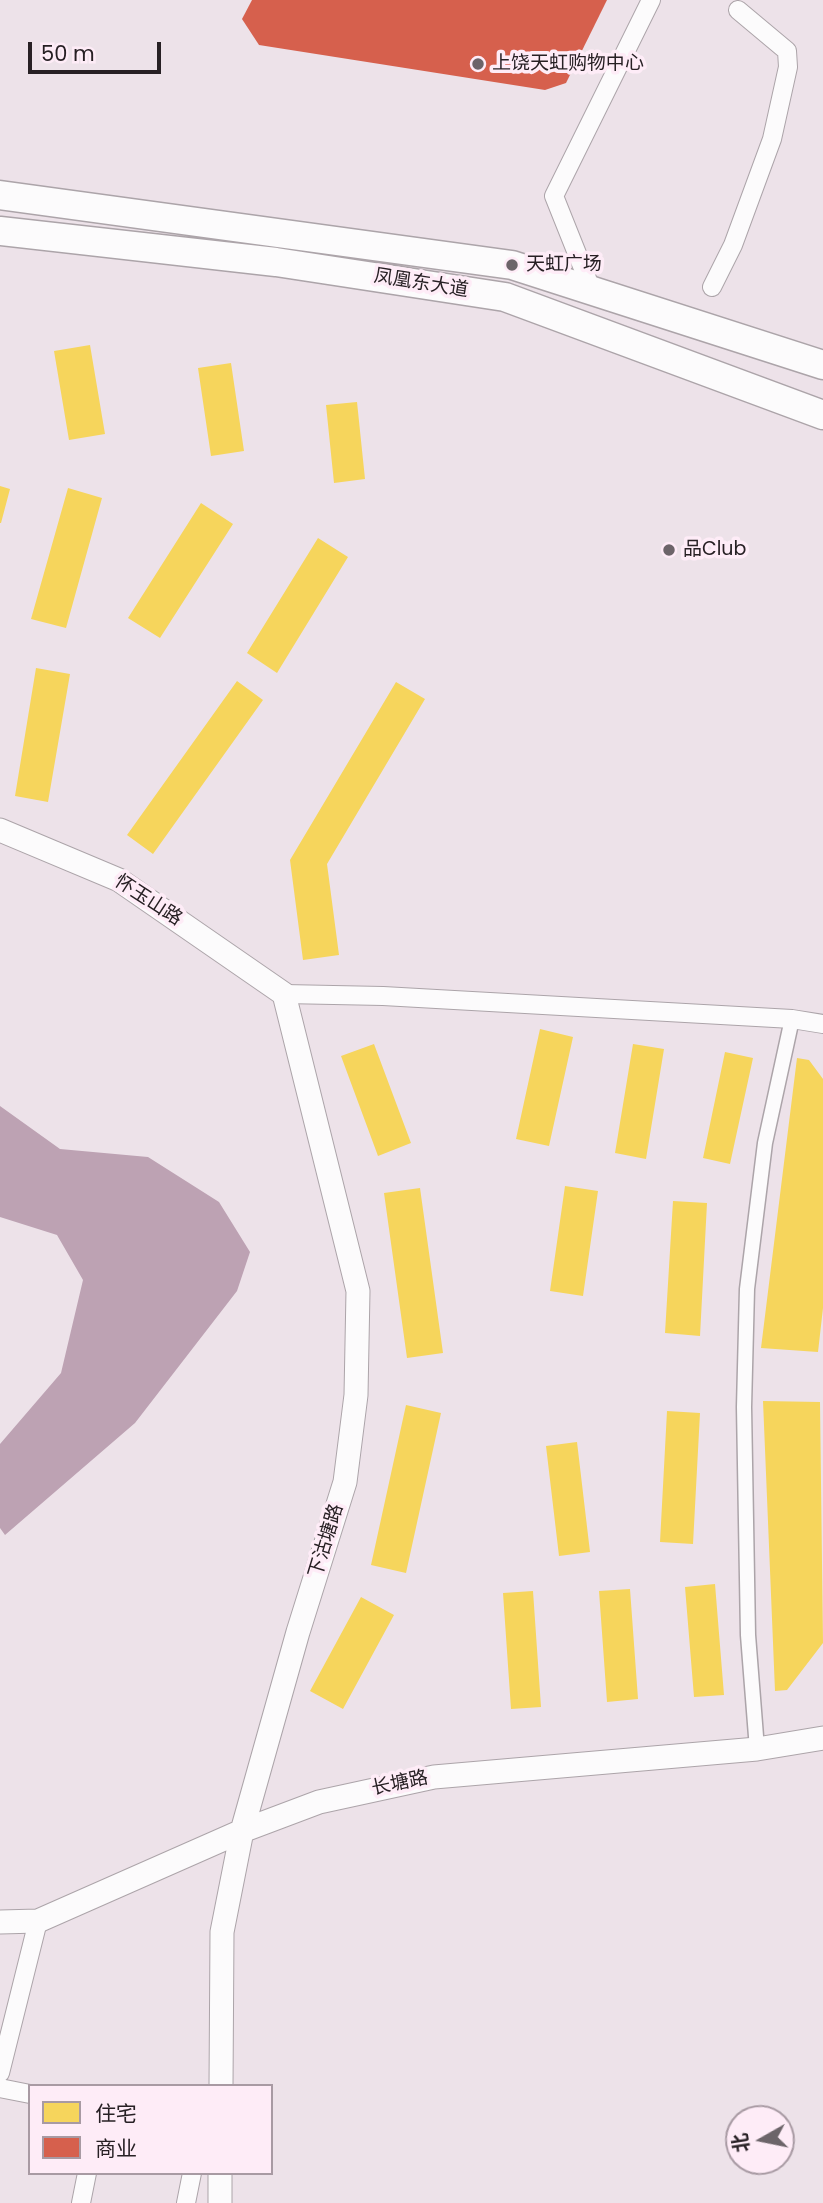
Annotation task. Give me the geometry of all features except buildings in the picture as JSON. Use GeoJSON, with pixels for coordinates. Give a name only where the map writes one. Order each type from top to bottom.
{"type":"FeatureCollection","features":[{"type":"Feature","properties":{"kind":"main road","name":"凤凰东大道"},"geometry":{"type":"LineString","coordinates":[[0,195],[512,265],[823,365]]}},
{"type":"Feature","properties":{"kind":"main road","name":"凤凰东大道"},"geometry":{"type":"LineString","coordinates":[[0,232],[276,262],[505,297],[823,415]]}},
{"type":"Feature","properties":{"kind":"street"},"geometry":{"type":"LineString","coordinates":[[592,291],[554,196],[651,0]]}},
{"type":"Feature","properties":{"kind":"street"},"geometry":{"type":"LineString","coordinates":[[712,287],[733,245],[772,138],[788,67],[787,51],[738,10]]}},
{"type":"Feature","properties":{"kind":"street","name":"怀玉山路"},"geometry":{"type":"LineString","coordinates":[[0,830],[119,880],[284,994]]}},
{"type":"Feature","properties":{"kind":"street"},"geometry":{"type":"LineString","coordinates":[[284,994],[383,996],[792,1019],[823,1024]]}},
{"type":"Feature","properties":{"kind":"street","name":"下沽塘路"},"geometry":{"type":"LineString","coordinates":[[221,2084],[222,1932],[242,1831],[298,1632],[345,1482],[356,1395],[358,1291],[284,994]]}},
{"type":"Feature","properties":{"kind":"street"},"geometry":{"type":"LineString","coordinates":[[757,1749],[747,1622],[744,1408],[747,1289],[765,1143],[792,1019]]}},
{"type":"Feature","properties":{"kind":"street","name":"长塘路"},"geometry":{"type":"LineString","coordinates":[[0,1922],[38,1921],[242,1831],[319,1802],[434,1777],[757,1749],[823,1738]]}},
{"type":"Feature","properties":{"kind":"street"},"geometry":{"type":"LineString","coordinates":[[0,2073],[38,1921]]}},
{"type":"Feature","properties":{"kind":"street"},"geometry":{"type":"LineString","coordinates":[[0,2088],[28,2094]]}},
{"type":"Feature","properties":{"kind":"street"},"geometry":{"type":"LineString","coordinates":[[81,2203],[87,2175]]}},
{"type":"Feature","properties":{"kind":"street"},"geometry":{"type":"LineString","coordinates":[[186,2203],[192,2175]]}},
{"type":"Feature","properties":{"kind":"street"},"geometry":{"type":"LineString","coordinates":[[220,2175],[220,2203]]}},
{"type":"Feature","properties":{"kind":"shaded area"},"geometry":{"type":"Polygon","coordinates":[[[0,1106],[60,1149],[148,1157],[219,1202],[250,1252],[237,1291],[135,1423],[5,1535],[0,1528],[0,1444],[61,1373],[83,1280],[57,1235],[0,1217],[0,1106]]]}},
{"type":"Feature","properties":{"kind":"place","name":"上饶天虹购物中心"},"geometry":{"type":"Point","coordinates":[478,64]}},
{"type":"Feature","properties":{"kind":"place","name":"天虹广场"},"geometry":{"type":"Point","coordinates":[512,265]}},
{"type":"Feature","properties":{"kind":"place","name":"品Club"},"geometry":{"type":"Point","coordinates":[669,550]}}]}
